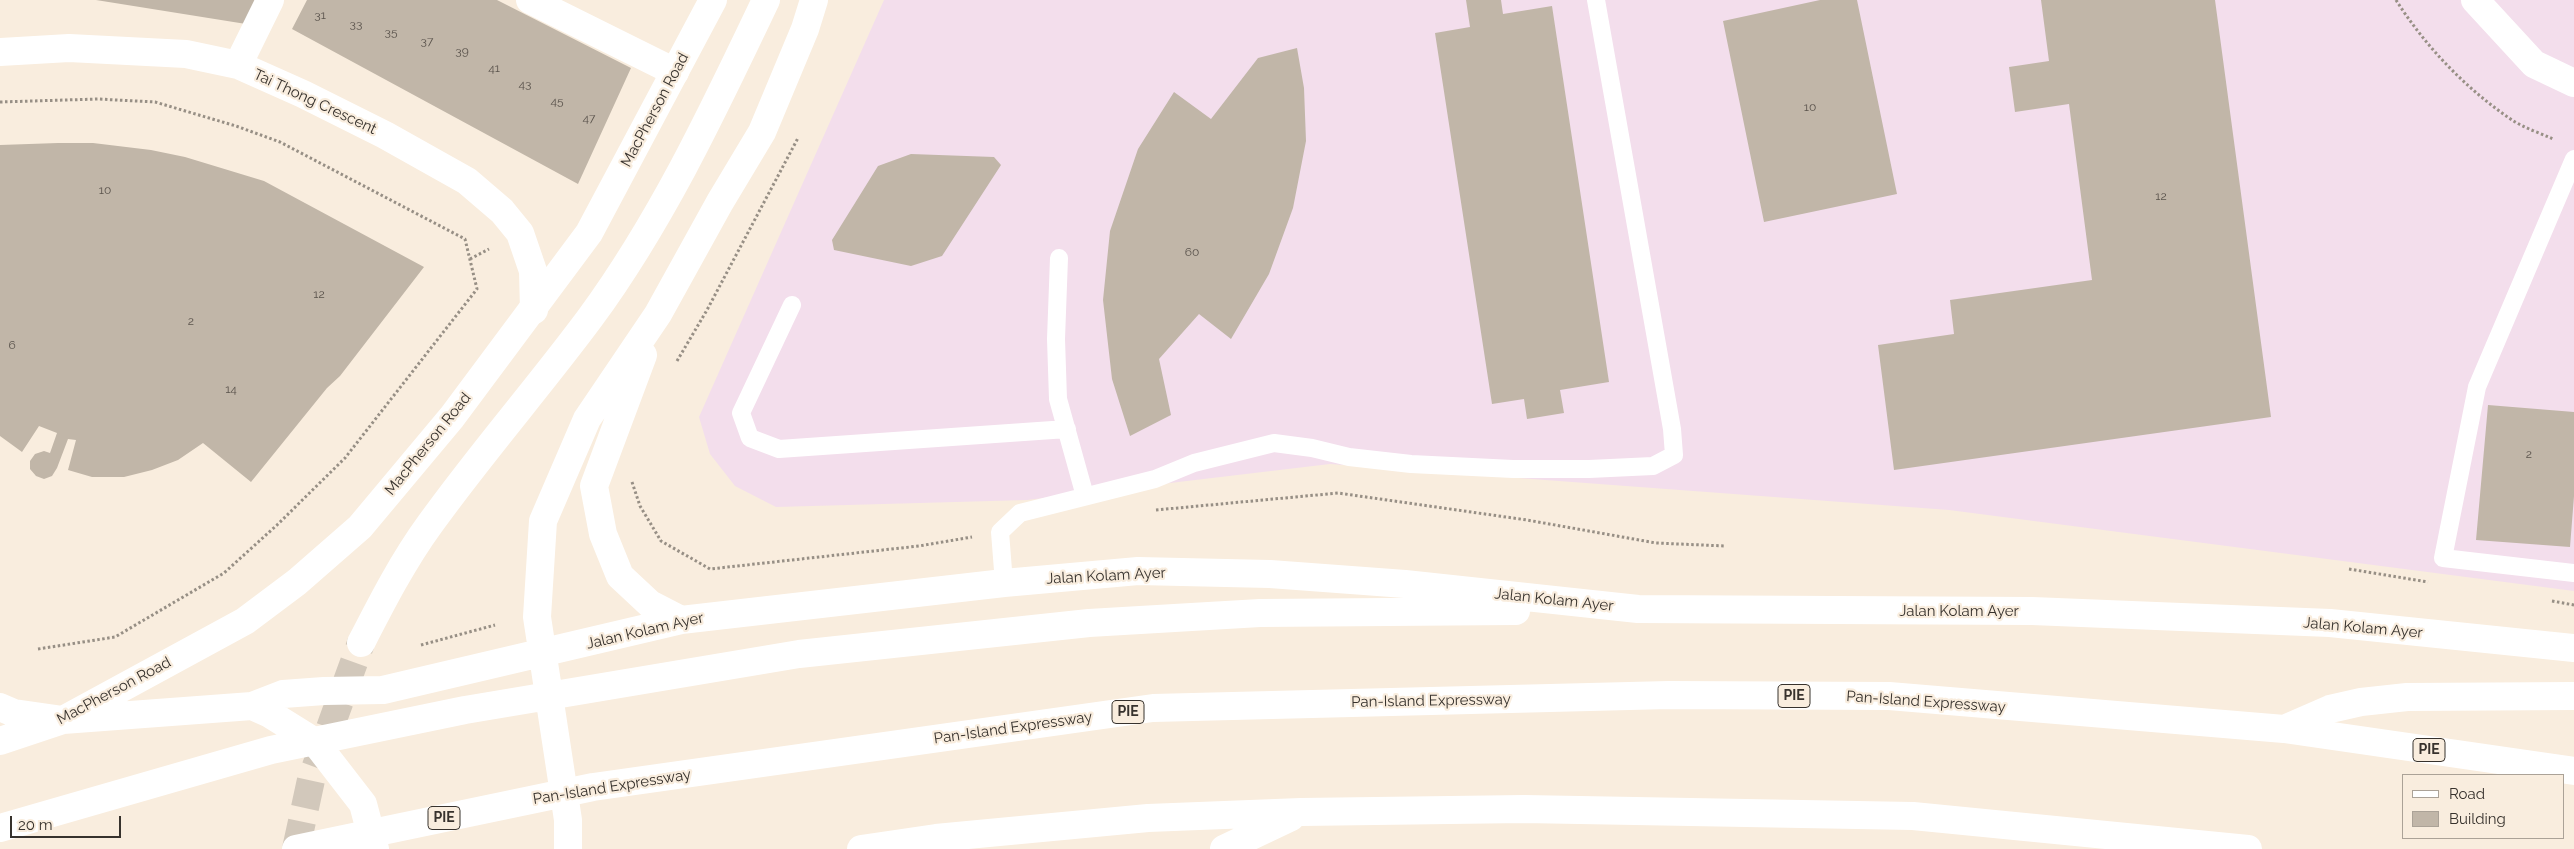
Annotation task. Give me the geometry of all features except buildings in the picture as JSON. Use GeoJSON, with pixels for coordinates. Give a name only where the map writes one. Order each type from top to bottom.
{"type":"FeatureCollection","features":[{"type":"Feature","properties":{"kind":"main road"},"geometry":{"type":"LineString","coordinates":[[238,65],[270,0]]}},
{"type":"Feature","properties":{"kind":"main road"},"geometry":{"type":"LineString","coordinates":[[530,0],[675,72]]}},
{"type":"Feature","properties":{"kind":"main road","name":"MacPherson Road"},"geometry":{"type":"LineString","coordinates":[[0,741],[63,720],[245,622],[311,570],[360,527],[452,417],[534,310],[589,233],[713,0]]}},
{"type":"Feature","properties":{"kind":"main road"},"geometry":{"type":"LineString","coordinates":[[361,643],[389,587],[430,524],[590,318],[643,241],[709,119],[766,0]]}},
{"type":"Feature","properties":{"kind":"main road"},"geometry":{"type":"LineString","coordinates":[[568,849],[568,820],[541,654],[537,617],[543,521],[587,419],[658,314],[720,202],[762,132],[802,38],[814,0]]}},
{"type":"Feature","properties":{"kind":"main road"},"geometry":{"type":"LineString","coordinates":[[2475,0],[2534,64],[2574,84]]}},
{"type":"Feature","properties":{"kind":"main road","name":"Tai Thong Crescent"},"geometry":{"type":"LineString","coordinates":[[0,52],[69,48],[186,54],[238,65],[303,94],[385,135],[467,181],[502,212],[520,233],[533,271],[534,310]]}},
{"type":"Feature","properties":{"kind":"main road"},"geometry":{"type":"LineString","coordinates":[[658,314],[594,486],[603,534],[620,576],[650,604],[681,620]]}},
{"type":"Feature","properties":{"kind":"main road","name":"Jalan Kolam Ayer"},"geometry":{"type":"LineString","coordinates":[[252,706],[283,694],[383,690],[681,620],[1004,583],[1138,571],[1270,574],[1405,584],[1638,609],[2032,611],[2310,622],[2574,648]]}},
{"type":"Feature","properties":{"kind":"main road"},"geometry":{"type":"LineString","coordinates":[[0,828],[271,750],[475,708],[799,654],[1089,623],[1260,612],[1638,609]]}},
{"type":"Feature","properties":{"kind":"main road","name":"Pan-Island Expressway"},"geometry":{"type":"LineString","coordinates":[[296,849],[593,787],[1154,708],[1669,695],[1889,696],[2284,729],[2574,771]]}},
{"type":"Feature","properties":{"kind":"main road"},"geometry":{"type":"LineString","coordinates":[[2284,729],[2330,709],[2361,702],[2406,697],[2567,697]]}},
{"type":"Feature","properties":{"kind":"main road"},"geometry":{"type":"LineString","coordinates":[[0,707],[14,713],[63,720],[252,706],[270,714],[315,742],[364,804],[375,849]]}},
{"type":"Feature","properties":{"kind":"main road"},"geometry":{"type":"LineString","coordinates":[[861,849],[936,838],[1148,818],[1301,812],[1524,809],[1913,816],[2248,849]]}},
{"type":"Feature","properties":{"kind":"main road"},"geometry":{"type":"LineString","coordinates":[[1224,849],[1301,812]]}},
{"type":"Feature","properties":{"kind":"lane"},"geometry":{"type":"LineString","coordinates":[[1004,583],[1000,532],[1020,513],[1155,479],[1194,463],[1274,443],[1312,448],[1349,457],[1402,463],[1514,468],[1589,469],[1653,466],[1674,455],[1672,429],[1596,0]]}},
{"type":"Feature","properties":{"kind":"lane"},"geometry":{"type":"LineString","coordinates":[[2574,159],[2477,387],[2443,558],[2574,573]]}},
{"type":"Feature","properties":{"kind":"lane"},"geometry":{"type":"LineString","coordinates":[[1059,258],[1056,339],[1058,399],[1085,496]]}},
{"type":"Feature","properties":{"kind":"lane"},"geometry":{"type":"LineString","coordinates":[[792,305],[741,413],[750,438],[779,449],[1067,429]]}},
{"type":"Feature","properties":{"kind":"path"},"geometry":{"type":"LineString","coordinates":[[2396,0],[2412,26],[2465,83],[2513,120],[2557,141]]}},
{"type":"Feature","properties":{"kind":"path"},"geometry":{"type":"LineString","coordinates":[[0,102],[98,99],[155,102],[236,126],[280,142],[465,239],[477,289],[346,458],[277,526],[224,572],[114,637],[38,649]]}},
{"type":"Feature","properties":{"kind":"shaded area"},"geometry":{"type":"Polygon","coordinates":[[[884,0],[2574,0],[2574,591],[1949,510],[1330,464],[1027,500],[776,507],[735,486],[710,454],[699,417],[884,0]]]}},
{"type":"Feature","properties":{"kind":"tunnel"},"geometry":{"type":"LineString","coordinates":[[296,849],[311,780],[361,643]]}}]}
